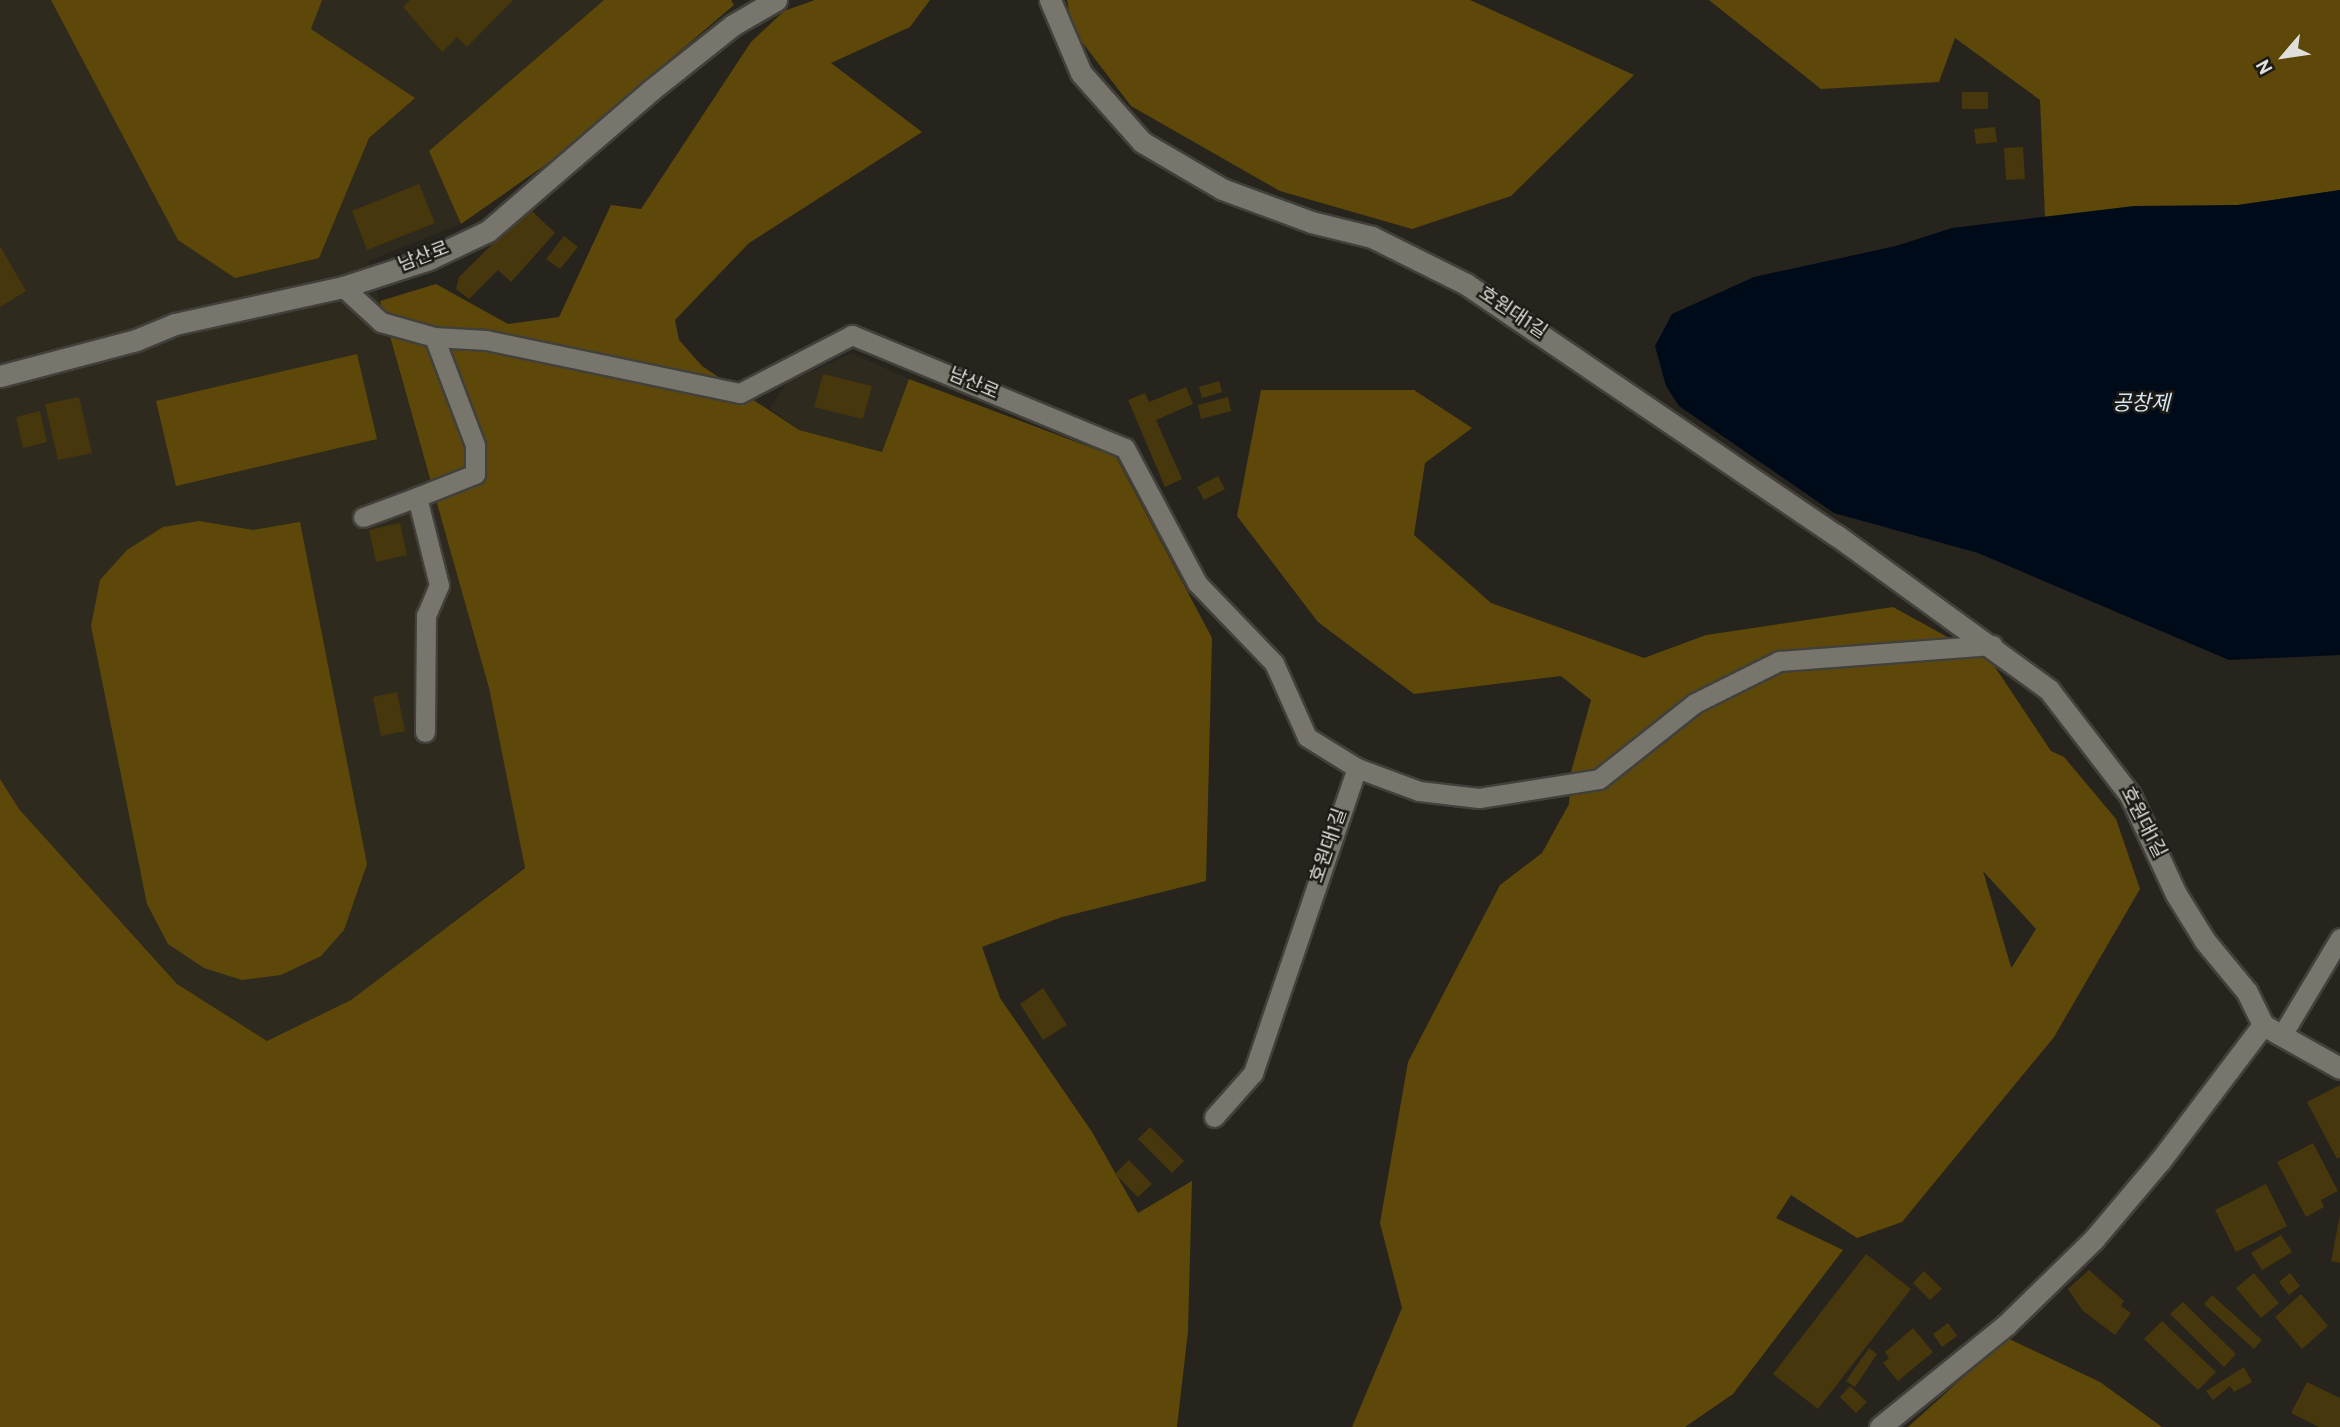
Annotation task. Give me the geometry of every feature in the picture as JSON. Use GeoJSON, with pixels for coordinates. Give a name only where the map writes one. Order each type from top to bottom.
{"type":"FeatureCollection","features":[{"type":"Feature","properties":{"kind":"street","name":"남산로"},"geometry":{"type":"LineString","coordinates":[[0,376],[136,340],[175,324],[343,286],[429,258],[488,231],[650,90],[733,24],[776,0]]}},
{"type":"Feature","properties":{"kind":"street","name":"호원대1길"},"geometry":{"type":"LineString","coordinates":[[1050,0],[1081,73],[1142,142],[1222,188],[1311,222],[1372,237],[1466,284],[1992,645],[2049,690],[2095,745],[2130,795],[2176,894],[2205,941],[2247,992],[2263,1025]]}},
{"type":"Feature","properties":{"kind":"street","name":"남산로"},"geometry":{"type":"LineString","coordinates":[[343,286],[381,322],[434,337],[486,340],[740,393],[852,335],[1125,448],[1197,583],[1274,663],[1307,737],[1357,768]]}},
{"type":"Feature","properties":{"kind":"street"},"geometry":{"type":"LineString","coordinates":[[363,517],[475,474],[475,445],[434,337]]}},
{"type":"Feature","properties":{"kind":"street"},"geometry":{"type":"LineString","coordinates":[[417,497],[439,585],[426,615],[425,732]]}},
{"type":"Feature","properties":{"kind":"street"},"geometry":{"type":"LineString","coordinates":[[1357,768],[1419,792],[1479,798],[1599,779],[1695,703],[1779,661],[1992,645]]}},
{"type":"Feature","properties":{"kind":"street","name":"호원대1길"},"geometry":{"type":"LineString","coordinates":[[1214,1117],[1252,1073],[1357,768]]}},
{"type":"Feature","properties":{"kind":"street"},"geometry":{"type":"LineString","coordinates":[[2282,1035],[2340,938]]}},
{"type":"Feature","properties":{"kind":"street"},"geometry":{"type":"LineString","coordinates":[[1880,1427],[2006,1325],[2094,1239],[2160,1161],[2263,1025],[2340,1068]]}},
{"type":"Feature","properties":{"kind":"shaded area"},"geometry":{"type":"Polygon","coordinates":[[[0,0],[604,0],[429,151],[461,224],[368,261],[489,688],[525,867],[351,1000],[267,1041],[177,984],[19,809],[0,779],[0,0]]]}},
{"type":"Feature","properties":{"kind":"shaded area"},"geometry":{"type":"Polygon","coordinates":[[[51,0],[322,0],[311,29],[415,98],[369,138],[319,258],[235,278],[178,240],[51,0]]]}},
{"type":"Feature","properties":{"kind":"shaded area"},"geometry":{"type":"Polygon","coordinates":[[[604,0],[731,0],[734,5],[548,163],[461,224],[429,151],[604,0]]]}},
{"type":"Feature","properties":{"kind":"shaded area"},"geometry":{"type":"Polygon","coordinates":[[[815,0],[930,0],[910,27],[831,63],[922,132],[749,243],[675,320],[679,340],[702,366],[799,430],[882,452],[909,379],[1116,457],[1212,638],[1206,881],[1062,917],[982,947],[1000,998],[1092,1132],[1138,1213],[1192,1181],[1188,1331],[1177,1427],[0,1427],[0,779],[19,809],[177,984],[267,1041],[351,1000],[525,868],[489,688],[380,301],[436,284],[508,324],[559,317],[611,205],[641,209],[751,42],[784,11],[815,0]]]}},
{"type":"Feature","properties":{"kind":"shaded area"},"geometry":{"type":"Polygon","coordinates":[[[1067,0],[1470,0],[1634,75],[1511,196],[1412,229],[1280,191],[1131,106],[1072,29],[1067,0]]]}},
{"type":"Feature","properties":{"kind":"shaded area"},"geometry":{"type":"Polygon","coordinates":[[[1709,0],[2340,0],[2340,190],[2238,205],[2045,217],[2040,100],[1955,38],[1939,82],[1821,89],[1709,0]]]}},
{"type":"Feature","properties":{"kind":"shaded area"},"geometry":{"type":"Polygon","coordinates":[[[851,353],[909,379],[882,452],[799,430],[770,408],[787,383],[851,353]]]}},
{"type":"Feature","properties":{"kind":"shaded area"},"geometry":{"type":"Polygon","coordinates":[[[357,354],[377,439],[176,486],[156,401],[357,354]]]}},
{"type":"Feature","properties":{"kind":"shaded area"},"geometry":{"type":"Polygon","coordinates":[[[1261,390],[1414,390],[1472,428],[1425,463],[1414,535],[1491,603],[1644,658],[1706,635],[1893,607],[1991,661],[2051,751],[2064,757],[2116,819],[2140,889],[2054,1037],[1902,1222],[1857,1238],[1791,1195],[1776,1218],[1843,1250],[1733,1394],[1685,1427],[1352,1427],[1402,1308],[1380,1223],[1408,1062],[1500,885],[1542,853],[1569,804],[1571,772],[1591,700],[1561,676],[1414,694],[1318,622],[1237,516],[1261,390]],[[1983,871],[2011,967],[2036,929],[1983,871]]]}},
{"type":"Feature","properties":{"kind":"shaded area"},"geometry":{"type":"Polygon","coordinates":[[[199,521],[253,530],[300,522],[367,864],[344,930],[321,956],[281,975],[242,980],[204,968],[168,944],[147,904],[91,626],[100,580],[127,550],[163,527],[199,521]]]}},
{"type":"Feature","properties":{"kind":"shaded area"},"geometry":{"type":"Polygon","coordinates":[[[2007,1338],[2100,1382],[2162,1427],[1908,1427],[2007,1338]]]}},
{"type":"Feature","properties":{"kind":"water","name":"공창제"},"geometry":{"type":"Polygon","coordinates":[[[2340,190],[2340,655],[2229,660],[1978,553],[1834,513],[1679,406],[1666,386],[1655,346],[1672,314],[1754,277],[1896,246],[1952,228],[2134,206],[2238,205],[2340,190]]]}},
{"type":"Feature","properties":{"kind":"building"},"geometry":{"type":"Polygon","coordinates":[[[410,0],[513,0],[467,47],[457,37],[442,52],[403,7],[410,0]]]}},
{"type":"Feature","properties":{"kind":"building"},"geometry":{"type":"Polygon","coordinates":[[[1962,92],[1988,92],[1988,109],[1962,109],[1962,92]]]}},
{"type":"Feature","properties":{"kind":"building"},"geometry":{"type":"Polygon","coordinates":[[[1995,127],[1997,142],[1976,144],[1974,129],[1995,127]]]}},
{"type":"Feature","properties":{"kind":"building"},"geometry":{"type":"Polygon","coordinates":[[[2023,147],[2025,179],[2006,180],[2004,148],[2023,147]]]}},
{"type":"Feature","properties":{"kind":"building"},"geometry":{"type":"Polygon","coordinates":[[[419,184],[435,223],[367,250],[352,211],[419,184]]]}},
{"type":"Feature","properties":{"kind":"building"},"geometry":{"type":"Polygon","coordinates":[[[529,208],[555,233],[511,282],[498,270],[469,299],[456,289],[459,277],[529,208]]]}},
{"type":"Feature","properties":{"kind":"building"},"geometry":{"type":"Polygon","coordinates":[[[564,236],[578,247],[560,269],[546,259],[564,236]]]}},
{"type":"Feature","properties":{"kind":"building"},"geometry":{"type":"Polygon","coordinates":[[[0,246],[26,291],[0,307],[0,246]]]}},
{"type":"Feature","properties":{"kind":"building"},"geometry":{"type":"Polygon","coordinates":[[[823,374],[872,386],[863,419],[814,407],[823,374]]]}},
{"type":"Feature","properties":{"kind":"building"},"geometry":{"type":"Polygon","coordinates":[[[1219,381],[1222,392],[1202,398],[1199,387],[1219,381]]]}},
{"type":"Feature","properties":{"kind":"building"},"geometry":{"type":"Polygon","coordinates":[[[1186,387],[1193,404],[1156,420],[1182,479],[1165,487],[1128,400],[1145,393],[1149,402],[1186,387]]]}},
{"type":"Feature","properties":{"kind":"building"},"geometry":{"type":"Polygon","coordinates":[[[79,397],[92,453],[58,460],[45,404],[79,397]]]}},
{"type":"Feature","properties":{"kind":"building"},"geometry":{"type":"Polygon","coordinates":[[[1228,397],[1231,411],[1201,419],[1198,405],[1228,397]]]}},
{"type":"Feature","properties":{"kind":"building"},"geometry":{"type":"Polygon","coordinates":[[[40,411],[47,442],[23,448],[16,417],[40,411]]]}},
{"type":"Feature","properties":{"kind":"building"},"geometry":{"type":"Polygon","coordinates":[[[1218,476],[1225,489],[1204,500],[1197,487],[1218,476]]]}},
{"type":"Feature","properties":{"kind":"building"},"geometry":{"type":"Polygon","coordinates":[[[400,523],[407,555],[376,562],[369,530],[400,523]]]}},
{"type":"Feature","properties":{"kind":"building"},"geometry":{"type":"Polygon","coordinates":[[[397,692],[405,731],[381,736],[373,697],[397,692]]]}},
{"type":"Feature","properties":{"kind":"building"},"geometry":{"type":"Polygon","coordinates":[[[1043,988],[1067,1025],[1043,1040],[1020,1004],[1043,988]]]}},
{"type":"Feature","properties":{"kind":"building"},"geometry":{"type":"Polygon","coordinates":[[[2340,1085],[2340,1157],[2337,1159],[2307,1102],[2340,1085]]]}},
{"type":"Feature","properties":{"kind":"building"},"geometry":{"type":"Polygon","coordinates":[[[1150,1127],[1184,1161],[1172,1173],[1138,1139],[1150,1127]]]}},
{"type":"Feature","properties":{"kind":"building"},"geometry":{"type":"Polygon","coordinates":[[[2313,1143],[2338,1191],[2321,1200],[2324,1207],[2306,1217],[2277,1162],[2313,1143]]]}},
{"type":"Feature","properties":{"kind":"building"},"geometry":{"type":"Polygon","coordinates":[[[1129,1160],[1152,1184],[1138,1197],[1115,1174],[1129,1160]]]}},
{"type":"Feature","properties":{"kind":"building"},"geometry":{"type":"Polygon","coordinates":[[[2266,1184],[2287,1226],[2236,1252],[2215,1210],[2266,1184]]]}},
{"type":"Feature","properties":{"kind":"building"},"geometry":{"type":"Polygon","coordinates":[[[2340,1215],[2340,1263],[2331,1261],[2340,1215]]]}},
{"type":"Feature","properties":{"kind":"building"},"geometry":{"type":"Polygon","coordinates":[[[2281,1235],[2292,1252],[2262,1270],[2251,1253],[2281,1235]]]}},
{"type":"Feature","properties":{"kind":"building"},"geometry":{"type":"Polygon","coordinates":[[[1866,1254],[1911,1289],[1818,1409],[1773,1374],[1866,1254]]]}},
{"type":"Feature","properties":{"kind":"building"},"geometry":{"type":"Polygon","coordinates":[[[2089,1270],[2124,1301],[2121,1306],[2131,1313],[2115,1335],[2083,1311],[2068,1289],[2089,1270]]]}},
{"type":"Feature","properties":{"kind":"building"},"geometry":{"type":"Polygon","coordinates":[[[1924,1271],[1942,1289],[1930,1300],[1913,1283],[1924,1271]]]}},
{"type":"Feature","properties":{"kind":"building"},"geometry":{"type":"Polygon","coordinates":[[[2254,1273],[2279,1303],[2261,1318],[2236,1288],[2254,1273]]]}},
{"type":"Feature","properties":{"kind":"building"},"geometry":{"type":"Polygon","coordinates":[[[2290,1273],[2300,1286],[2289,1295],[2279,1282],[2290,1273]]]}},
{"type":"Feature","properties":{"kind":"building"},"geometry":{"type":"Polygon","coordinates":[[[2301,1294],[2328,1326],[2302,1349],[2275,1317],[2301,1294]]]}},
{"type":"Feature","properties":{"kind":"building"},"geometry":{"type":"Polygon","coordinates":[[[2212,1295],[2262,1340],[2254,1349],[2204,1304],[2212,1295]]]}},
{"type":"Feature","properties":{"kind":"building"},"geometry":{"type":"Polygon","coordinates":[[[2183,1302],[2236,1354],[2224,1367],[2170,1314],[2183,1302]]]}},
{"type":"Feature","properties":{"kind":"building"},"geometry":{"type":"Polygon","coordinates":[[[2162,1321],[2216,1372],[2198,1390],[2144,1339],[2162,1321]]]}},
{"type":"Feature","properties":{"kind":"building"},"geometry":{"type":"Polygon","coordinates":[[[1948,1323],[1957,1336],[1942,1347],[1933,1334],[1948,1323]]]}},
{"type":"Feature","properties":{"kind":"building"},"geometry":{"type":"Polygon","coordinates":[[[1913,1328],[1933,1352],[1898,1381],[1883,1363],[1889,1358],[1885,1352],[1913,1328]]]}},
{"type":"Feature","properties":{"kind":"building"},"geometry":{"type":"Polygon","coordinates":[[[1869,1348],[1877,1354],[1855,1387],[1846,1381],[1869,1348]]]}},
{"type":"Feature","properties":{"kind":"building"},"geometry":{"type":"Polygon","coordinates":[[[2244,1367],[2252,1382],[2234,1392],[2230,1386],[2213,1400],[2206,1391],[2244,1367]]]}},
{"type":"Feature","properties":{"kind":"building"},"geometry":{"type":"Polygon","coordinates":[[[2307,1382],[2340,1398],[2340,1427],[2319,1427],[2291,1413],[2307,1382]]]}},
{"type":"Feature","properties":{"kind":"building"},"geometry":{"type":"Polygon","coordinates":[[[1850,1386],[1867,1402],[1856,1413],[1840,1397],[1850,1386]]]}}]}
